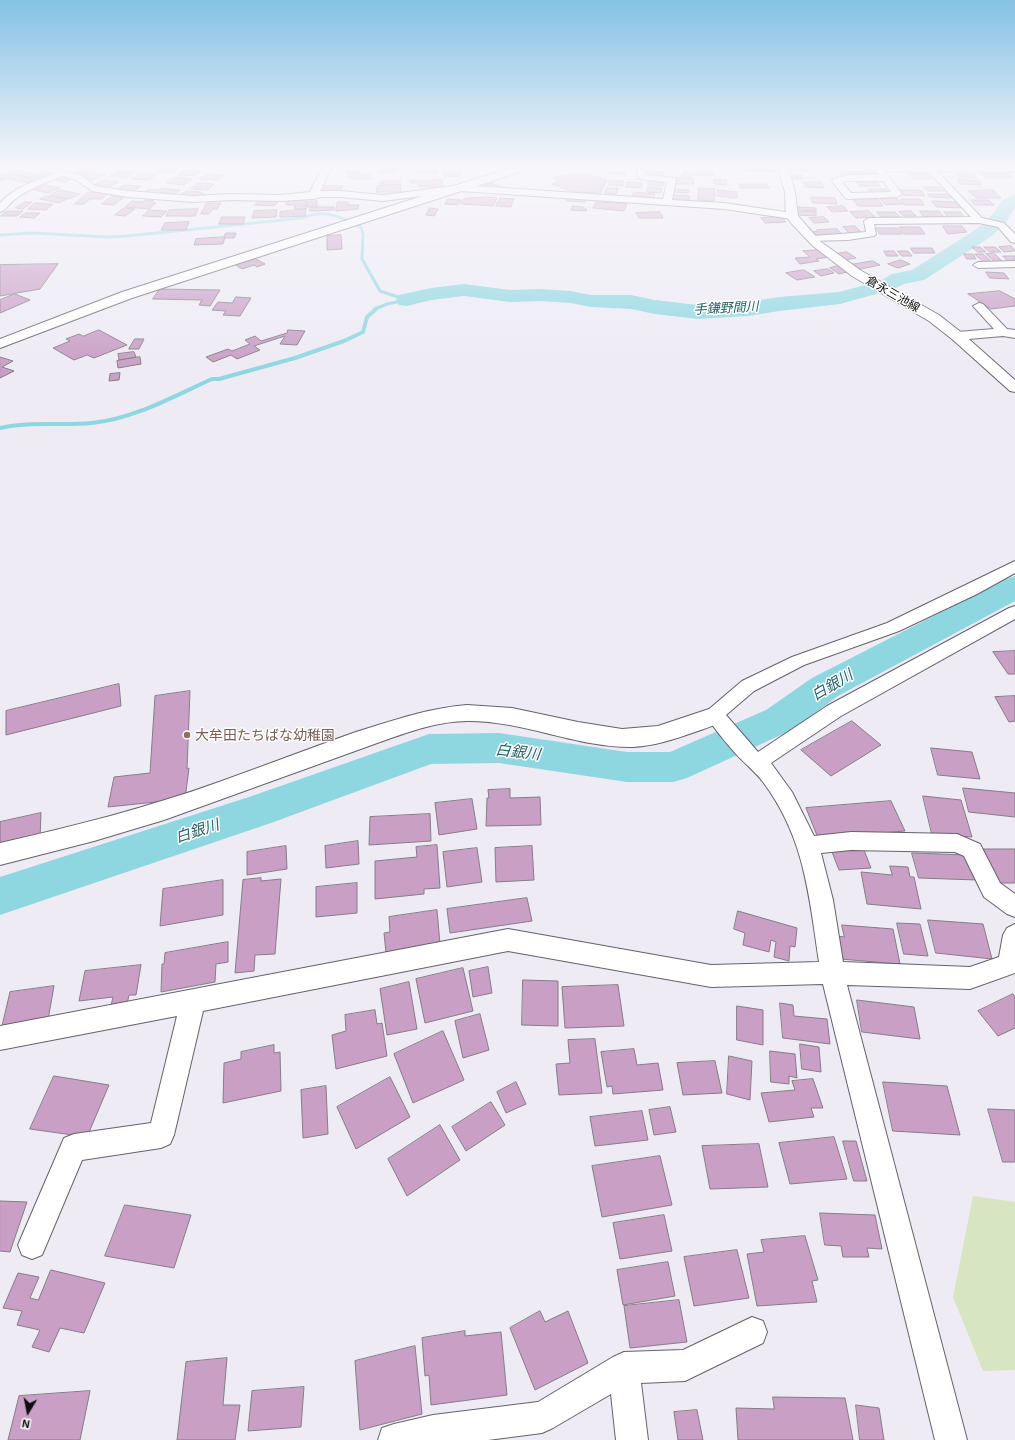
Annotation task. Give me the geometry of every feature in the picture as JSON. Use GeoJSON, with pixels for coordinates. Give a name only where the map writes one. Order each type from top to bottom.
{"type":"FeatureCollection","features":[{"type":"Feature","properties":{"kind":"street"},"geometry":{"type":"LineString","coordinates":[[0,344],[78,312],[127,295],[314,235]]}},
{"type":"Feature","properties":{"kind":"street","name":"倉永三池線"},"geometry":{"type":"LineString","coordinates":[[810,235],[856,273],[918,308],[957,336],[1014,388]]}},
{"type":"Feature","properties":{"kind":"street"},"geometry":{"type":"LineString","coordinates":[[813,239],[862,235]]}},
{"type":"Feature","properties":{"kind":"street"},"geometry":{"type":"LineString","coordinates":[[978,265],[1015,264]]}},
{"type":"Feature","properties":{"kind":"street"},"geometry":{"type":"LineString","coordinates":[[979,306],[1003,332]]}},
{"type":"Feature","properties":{"kind":"street"},"geometry":{"type":"LineString","coordinates":[[957,336],[1003,332],[1015,334]]}},
{"type":"Feature","properties":{"kind":"street"},"geometry":{"type":"LineString","coordinates":[[0,854],[115,826],[188,803],[303,760],[410,723],[447,715],[481,713],[528,720],[623,738],[652,736],[720,721],[733,698],[748,686],[792,664],[893,627],[971,590],[1015,566]]}},
{"type":"Feature","properties":{"kind":"street"},"geometry":{"type":"LineString","coordinates":[[755,760],[834,711],[1015,612]]}},
{"type":"Feature","properties":{"kind":"street"},"geometry":{"type":"LineString","coordinates":[[720,721],[755,760],[781,793],[808,846],[818,878],[832,973],[951,1440]]}},
{"type":"Feature","properties":{"kind":"street"},"geometry":{"type":"LineString","coordinates":[[808,846],[851,841],[957,843],[972,850],[992,890],[1015,906]]}},
{"type":"Feature","properties":{"kind":"street"},"geometry":{"type":"LineString","coordinates":[[0,1038],[508,940],[711,976],[832,973],[970,978],[1009,964],[1015,935]]}},
{"type":"Feature","properties":{"kind":"street"},"geometry":{"type":"LineString","coordinates":[[32,1244],[74,1148],[161,1135],[194,1001]]}},
{"type":"Feature","properties":{"kind":"street"},"geometry":{"type":"LineString","coordinates":[[394,1440],[447,1434],[542,1416],[624,1368],[685,1365],[752,1332]]}},
{"type":"Feature","properties":{"kind":"street"},"geometry":{"type":"LineString","coordinates":[[624,1368],[632,1440]]}},
{"type":"Feature","properties":{"kind":"green space"},"geometry":{"type":"Polygon","coordinates":[[[973,1196],[1015,1202],[1015,1370],[983,1371],[953,1297],[973,1196]]]}},
{"type":"Feature","properties":{"kind":"building"},"geometry":{"type":"Polygon","coordinates":[[[225,235],[235,235],[234,238],[224,238],[225,235]]]}},
{"type":"Feature","properties":{"kind":"building"},"geometry":{"type":"Polygon","coordinates":[[[341,235],[342,249],[327,250],[327,236],[341,235]]]}},
{"type":"Feature","properties":{"kind":"building"},"geometry":{"type":"Polygon","coordinates":[[[225,237],[223,244],[194,245],[196,239],[225,237]]]}},
{"type":"Feature","properties":{"kind":"building"},"geometry":{"type":"Polygon","coordinates":[[[1011,246],[1015,251],[1004,252],[999,247],[1011,246]]]}},
{"type":"Feature","properties":{"kind":"building"},"geometry":{"type":"Polygon","coordinates":[[[972,247],[980,247],[986,252],[978,252],[972,247]]]}},
{"type":"Feature","properties":{"kind":"building"},"geometry":{"type":"Polygon","coordinates":[[[984,247],[995,247],[1001,252],[990,252],[984,247]]]}},
{"type":"Feature","properties":{"kind":"building"},"geometry":{"type":"Polygon","coordinates":[[[911,248],[932,248],[935,253],[914,253],[911,248]]]}},
{"type":"Feature","properties":{"kind":"building"},"geometry":{"type":"Polygon","coordinates":[[[818,250],[830,257],[816,259],[819,261],[800,264],[795,258],[810,257],[803,251],[818,250]]]}},
{"type":"Feature","properties":{"kind":"building"},"geometry":{"type":"Polygon","coordinates":[[[884,251],[894,251],[898,256],[887,256],[884,251]]]}},
{"type":"Feature","properties":{"kind":"building"},"geometry":{"type":"Polygon","coordinates":[[[898,251],[908,251],[912,256],[902,256],[898,251]]]}},
{"type":"Feature","properties":{"kind":"building"},"geometry":{"type":"Polygon","coordinates":[[[847,252],[856,258],[845,260],[835,254],[847,252]]]}},
{"type":"Feature","properties":{"kind":"building"},"geometry":{"type":"Polygon","coordinates":[[[994,253],[1003,262],[995,262],[986,254],[994,253]]]}},
{"type":"Feature","properties":{"kind":"building"},"geometry":{"type":"Polygon","coordinates":[[[964,254],[973,254],[976,259],[967,259],[964,254]]]}},
{"type":"Feature","properties":{"kind":"building"},"geometry":{"type":"Polygon","coordinates":[[[975,254],[983,254],[992,262],[984,262],[975,254]]]}},
{"type":"Feature","properties":{"kind":"building"},"geometry":{"type":"Polygon","coordinates":[[[1003,256],[1015,256],[1015,262],[1009,262],[1003,256]]]}},
{"type":"Feature","properties":{"kind":"building"},"geometry":{"type":"Polygon","coordinates":[[[256,259],[265,264],[257,267],[254,265],[242,269],[236,265],[256,259]]]}},
{"type":"Feature","properties":{"kind":"building"},"geometry":{"type":"Polygon","coordinates":[[[901,260],[910,264],[898,268],[888,264],[901,260]]]}},
{"type":"Feature","properties":{"kind":"building"},"geometry":{"type":"Polygon","coordinates":[[[873,261],[880,265],[856,270],[849,265],[873,261]]]}},
{"type":"Feature","properties":{"kind":"building"},"geometry":{"type":"Polygon","coordinates":[[[58,264],[40,289],[0,296],[0,265],[58,264]]]}},
{"type":"Feature","properties":{"kind":"building"},"geometry":{"type":"Polygon","coordinates":[[[838,266],[847,272],[839,274],[830,268],[838,266]]]}},
{"type":"Feature","properties":{"kind":"building"},"geometry":{"type":"Polygon","coordinates":[[[828,269],[834,273],[821,276],[814,271],[828,269]]]}},
{"type":"Feature","properties":{"kind":"building"},"geometry":{"type":"Polygon","coordinates":[[[804,270],[815,277],[797,280],[786,273],[804,270]]]}},
{"type":"Feature","properties":{"kind":"building"},"geometry":{"type":"Polygon","coordinates":[[[986,272],[1004,273],[1009,279],[990,278],[986,272]]]}},
{"type":"Feature","properties":{"kind":"building"},"geometry":{"type":"Polygon","coordinates":[[[160,289],[220,290],[210,306],[199,305],[202,300],[153,299],[160,289]]]}},
{"type":"Feature","properties":{"kind":"building"},"geometry":{"type":"Polygon","coordinates":[[[1000,291],[1015,299],[1015,306],[991,309],[968,294],[1000,291]]]}},
{"type":"Feature","properties":{"kind":"building"},"geometry":{"type":"Polygon","coordinates":[[[15,294],[30,300],[0,313],[0,300],[15,294]]]}},
{"type":"Feature","properties":{"kind":"building"},"geometry":{"type":"Polygon","coordinates":[[[236,297],[251,298],[240,316],[223,315],[226,311],[212,310],[218,302],[232,303],[236,297]]]}},
{"type":"Feature","properties":{"kind":"building"},"geometry":{"type":"Polygon","coordinates":[[[99,330],[127,345],[94,358],[87,355],[74,360],[53,348],[70,341],[66,339],[79,334],[83,336],[99,330]]]}},
{"type":"Feature","properties":{"kind":"building"},"geometry":{"type":"Polygon","coordinates":[[[288,330],[305,331],[297,345],[280,344],[285,336],[254,346],[260,350],[237,359],[231,355],[213,362],[206,357],[228,349],[232,351],[250,344],[245,340],[255,336],[261,341],[287,333],[288,330]]]}},
{"type":"Feature","properties":{"kind":"building"},"geometry":{"type":"Polygon","coordinates":[[[135,339],[144,339],[139,349],[129,349],[135,339]]]}},
{"type":"Feature","properties":{"kind":"building"},"geometry":{"type":"Polygon","coordinates":[[[134,352],[136,357],[119,360],[118,354],[134,352]]]}},
{"type":"Feature","properties":{"kind":"building"},"geometry":{"type":"Polygon","coordinates":[[[0,357],[13,361],[2,367],[14,371],[0,378],[0,357]]]}},
{"type":"Feature","properties":{"kind":"building"},"geometry":{"type":"Polygon","coordinates":[[[140,357],[141,364],[118,368],[117,361],[140,357]]]}},
{"type":"Feature","properties":{"kind":"building"},"geometry":{"type":"Polygon","coordinates":[[[120,373],[119,380],[109,381],[110,374],[120,373]]]}},
{"type":"Feature","properties":{"kind":"building"},"geometry":{"type":"Polygon","coordinates":[[[1015,651],[1015,674],[1008,674],[993,652],[1015,651]]]}},
{"type":"Feature","properties":{"kind":"building"},"geometry":{"type":"Polygon","coordinates":[[[119,684],[121,706],[6,735],[6,711],[119,684]]]}},
{"type":"Feature","properties":{"kind":"building"},"geometry":{"type":"Polygon","coordinates":[[[190,691],[187,769],[189,768],[185,799],[108,807],[114,777],[150,773],[155,696],[190,691]]]}},
{"type":"Feature","properties":{"kind":"building"},"geometry":{"type":"Polygon","coordinates":[[[1015,696],[1015,721],[1009,722],[995,697],[1015,696]]]}},
{"type":"Feature","properties":{"kind":"building"},"geometry":{"type":"Polygon","coordinates":[[[852,721],[881,745],[831,776],[801,750],[852,721]]]}},
{"type":"Feature","properties":{"kind":"building"},"geometry":{"type":"Polygon","coordinates":[[[931,748],[972,752],[980,779],[938,775],[931,748]]]}},
{"type":"Feature","properties":{"kind":"building"},"geometry":{"type":"Polygon","coordinates":[[[963,788],[1015,793],[1015,817],[969,812],[963,788]]]}},
{"type":"Feature","properties":{"kind":"building"},"geometry":{"type":"Polygon","coordinates":[[[510,789],[510,798],[540,797],[541,825],[486,826],[487,798],[489,798],[488,790],[510,789]]]}},
{"type":"Feature","properties":{"kind":"building"},"geometry":{"type":"Polygon","coordinates":[[[923,796],[961,800],[972,837],[932,834],[923,796]]]}},
{"type":"Feature","properties":{"kind":"building"},"geometry":{"type":"Polygon","coordinates":[[[472,799],[477,829],[439,835],[435,803],[472,799]]]}},
{"type":"Feature","properties":{"kind":"building"},"geometry":{"type":"Polygon","coordinates":[[[891,801],[905,831],[818,838],[806,808],[891,801]]]}},
{"type":"Feature","properties":{"kind":"building"},"geometry":{"type":"Polygon","coordinates":[[[41,813],[40,839],[0,848],[0,822],[41,813]]]}},
{"type":"Feature","properties":{"kind":"building"},"geometry":{"type":"Polygon","coordinates":[[[430,814],[431,841],[369,845],[370,817],[430,814]]]}},
{"type":"Feature","properties":{"kind":"building"},"geometry":{"type":"Polygon","coordinates":[[[358,841],[359,864],[326,868],[325,846],[358,841]]]}},
{"type":"Feature","properties":{"kind":"building"},"geometry":{"type":"Polygon","coordinates":[[[437,845],[440,888],[424,889],[424,894],[375,899],[375,861],[417,857],[416,847],[437,845]]]}},
{"type":"Feature","properties":{"kind":"building"},"geometry":{"type":"Polygon","coordinates":[[[286,846],[287,869],[247,875],[247,852],[286,846]]]}},
{"type":"Feature","properties":{"kind":"building"},"geometry":{"type":"Polygon","coordinates":[[[532,846],[534,880],[496,882],[495,848],[532,846]]]}},
{"type":"Feature","properties":{"kind":"building"},"geometry":{"type":"Polygon","coordinates":[[[477,848],[482,882],[447,887],[443,852],[477,848]]]}},
{"type":"Feature","properties":{"kind":"building"},"geometry":{"type":"Polygon","coordinates":[[[983,849],[1015,849],[1015,883],[997,883],[983,849]]]}},
{"type":"Feature","properties":{"kind":"building"},"geometry":{"type":"Polygon","coordinates":[[[864,850],[871,868],[839,870],[832,852],[864,850]]]}},
{"type":"Feature","properties":{"kind":"building"},"geometry":{"type":"Polygon","coordinates":[[[912,853],[969,855],[977,880],[919,878],[912,853]]]}},
{"type":"Feature","properties":{"kind":"building"},"geometry":{"type":"Polygon","coordinates":[[[890,866],[908,867],[910,877],[914,877],[921,909],[867,904],[861,872],[892,875],[890,866]]]}},
{"type":"Feature","properties":{"kind":"building"},"geometry":{"type":"Polygon","coordinates":[[[261,878],[261,881],[281,879],[275,954],[255,955],[254,971],[235,973],[243,880],[261,878]]]}},
{"type":"Feature","properties":{"kind":"building"},"geometry":{"type":"Polygon","coordinates":[[[223,880],[223,915],[160,926],[163,889],[223,880]]]}},
{"type":"Feature","properties":{"kind":"building"},"geometry":{"type":"Polygon","coordinates":[[[357,883],[357,913],[316,917],[316,887],[357,883]]]}},
{"type":"Feature","properties":{"kind":"building"},"geometry":{"type":"Polygon","coordinates":[[[527,898],[532,921],[450,933],[447,909],[527,898]]]}},
{"type":"Feature","properties":{"kind":"building"},"geometry":{"type":"Polygon","coordinates":[[[437,910],[440,944],[386,953],[384,933],[390,932],[389,917],[437,910]]]}},
{"type":"Feature","properties":{"kind":"building"},"geometry":{"type":"Polygon","coordinates":[[[738,911],[797,928],[795,947],[790,946],[789,961],[774,957],[776,942],[771,940],[769,952],[743,945],[745,933],[734,929],[738,911]]]}},
{"type":"Feature","properties":{"kind":"building"},"geometry":{"type":"Polygon","coordinates":[[[928,920],[983,924],[992,959],[936,953],[928,920]]]}},
{"type":"Feature","properties":{"kind":"building"},"geometry":{"type":"Polygon","coordinates":[[[897,923],[920,924],[928,956],[904,954],[897,923]]]}},
{"type":"Feature","properties":{"kind":"building"},"geometry":{"type":"Polygon","coordinates":[[[842,925],[893,929],[900,964],[840,959],[837,936],[844,937],[842,925]]]}},
{"type":"Feature","properties":{"kind":"building"},"geometry":{"type":"Polygon","coordinates":[[[228,942],[228,962],[216,964],[215,982],[161,992],[162,964],[164,964],[165,953],[228,942]]]}},
{"type":"Feature","properties":{"kind":"building"},"geometry":{"type":"Polygon","coordinates":[[[141,965],[136,995],[129,995],[126,1009],[110,1010],[113,997],[79,1001],[85,971],[141,965]]]}},
{"type":"Feature","properties":{"kind":"building"},"geometry":{"type":"Polygon","coordinates":[[[488,967],[492,993],[473,997],[469,971],[488,967]]]}},
{"type":"Feature","properties":{"kind":"building"},"geometry":{"type":"Polygon","coordinates":[[[463,968],[473,1011],[425,1023],[416,979],[463,968]]]}},
{"type":"Feature","properties":{"kind":"building"},"geometry":{"type":"Polygon","coordinates":[[[523,980],[558,981],[558,1026],[522,1025],[523,980]]]}},
{"type":"Feature","properties":{"kind":"building"},"geometry":{"type":"Polygon","coordinates":[[[409,982],[417,1029],[387,1035],[380,989],[409,982]]]}},
{"type":"Feature","properties":{"kind":"building"},"geometry":{"type":"Polygon","coordinates":[[[618,985],[624,1026],[565,1028],[562,987],[618,985]]]}},
{"type":"Feature","properties":{"kind":"building"},"geometry":{"type":"Polygon","coordinates":[[[54,986],[48,1020],[2,1026],[10,992],[54,986]]]}},
{"type":"Feature","properties":{"kind":"building"},"geometry":{"type":"Polygon","coordinates":[[[1013,994],[1015,997],[1015,1028],[998,1036],[978,1011],[1013,994]]]}},
{"type":"Feature","properties":{"kind":"building"},"geometry":{"type":"Polygon","coordinates":[[[857,1000],[914,1007],[920,1039],[862,1032],[857,1000]]]}},
{"type":"Feature","properties":{"kind":"building"},"geometry":{"type":"Polygon","coordinates":[[[780,1003],[793,1005],[794,1016],[827,1019],[830,1044],[783,1038],[780,1003]]]}},
{"type":"Feature","properties":{"kind":"building"},"geometry":{"type":"Polygon","coordinates":[[[737,1006],[763,1010],[763,1045],[737,1040],[737,1006]]]}},
{"type":"Feature","properties":{"kind":"building"},"geometry":{"type":"Polygon","coordinates":[[[375,1010],[377,1024],[382,1023],[387,1056],[336,1069],[332,1035],[346,1031],[345,1015],[375,1010]]]}},
{"type":"Feature","properties":{"kind":"building"},"geometry":{"type":"Polygon","coordinates":[[[480,1014],[489,1050],[463,1058],[455,1021],[480,1014]]]}},
{"type":"Feature","properties":{"kind":"building"},"geometry":{"type":"Polygon","coordinates":[[[443,1031],[464,1080],[413,1103],[394,1054],[443,1031]]]}},
{"type":"Feature","properties":{"kind":"building"},"geometry":{"type":"Polygon","coordinates":[[[595,1039],[602,1093],[559,1095],[556,1064],[570,1063],[568,1040],[595,1039]]]}},
{"type":"Feature","properties":{"kind":"building"},"geometry":{"type":"Polygon","coordinates":[[[800,1044],[819,1047],[821,1072],[802,1069],[800,1044]]]}},
{"type":"Feature","properties":{"kind":"building"},"geometry":{"type":"Polygon","coordinates":[[[274,1045],[274,1053],[280,1052],[281,1091],[223,1103],[224,1063],[241,1059],[241,1052],[274,1045]]]}},
{"type":"Feature","properties":{"kind":"building"},"geometry":{"type":"Polygon","coordinates":[[[634,1049],[637,1065],[658,1063],[663,1090],[613,1094],[612,1086],[607,1087],[601,1052],[634,1049]]]}},
{"type":"Feature","properties":{"kind":"building"},"geometry":{"type":"Polygon","coordinates":[[[770,1051],[795,1054],[797,1078],[789,1076],[789,1084],[771,1082],[770,1051]]]}},
{"type":"Feature","properties":{"kind":"building"},"geometry":{"type":"Polygon","coordinates":[[[729,1056],[752,1061],[750,1100],[727,1094],[729,1056]]]}},
{"type":"Feature","properties":{"kind":"building"},"geometry":{"type":"Polygon","coordinates":[[[715,1061],[722,1093],[683,1095],[677,1063],[715,1061]]]}},
{"type":"Feature","properties":{"kind":"building"},"geometry":{"type":"Polygon","coordinates":[[[54,1076],[109,1085],[87,1137],[30,1129],[54,1076]]]}},
{"type":"Feature","properties":{"kind":"building"},"geometry":{"type":"Polygon","coordinates":[[[390,1077],[410,1117],[356,1149],[337,1107],[390,1077]]]}},
{"type":"Feature","properties":{"kind":"building"},"geometry":{"type":"Polygon","coordinates":[[[813,1079],[823,1108],[811,1108],[814,1117],[769,1122],[761,1093],[795,1090],[792,1081],[813,1079]]]}},
{"type":"Feature","properties":{"kind":"building"},"geometry":{"type":"Polygon","coordinates":[[[516,1082],[526,1104],[506,1113],[497,1092],[516,1082]]]}},
{"type":"Feature","properties":{"kind":"building"},"geometry":{"type":"Polygon","coordinates":[[[883,1082],[947,1086],[960,1135],[893,1131],[883,1082]]]}},
{"type":"Feature","properties":{"kind":"building"},"geometry":{"type":"Polygon","coordinates":[[[326,1086],[328,1134],[303,1138],[301,1090],[326,1086]]]}},
{"type":"Feature","properties":{"kind":"building"},"geometry":{"type":"Polygon","coordinates":[[[491,1102],[505,1125],[466,1151],[452,1127],[491,1102]]]}},
{"type":"Feature","properties":{"kind":"building"},"geometry":{"type":"Polygon","coordinates":[[[670,1107],[676,1132],[654,1135],[649,1110],[670,1107]]]}},
{"type":"Feature","properties":{"kind":"building"},"geometry":{"type":"Polygon","coordinates":[[[988,1109],[1015,1110],[1015,1162],[1003,1162],[988,1109]]]}},
{"type":"Feature","properties":{"kind":"building"},"geometry":{"type":"Polygon","coordinates":[[[642,1111],[648,1140],[595,1146],[590,1117],[642,1111]]]}},
{"type":"Feature","properties":{"kind":"building"},"geometry":{"type":"Polygon","coordinates":[[[440,1125],[460,1160],[407,1196],[388,1159],[440,1125]]]}},
{"type":"Feature","properties":{"kind":"building"},"geometry":{"type":"Polygon","coordinates":[[[834,1137],[847,1179],[790,1184],[779,1143],[834,1137]]]}},
{"type":"Feature","properties":{"kind":"building"},"geometry":{"type":"Polygon","coordinates":[[[843,1141],[856,1141],[867,1181],[854,1181],[843,1141]]]}},
{"type":"Feature","properties":{"kind":"building"},"geometry":{"type":"Polygon","coordinates":[[[759,1144],[768,1187],[710,1189],[702,1146],[759,1144]]]}},
{"type":"Feature","properties":{"kind":"building"},"geometry":{"type":"Polygon","coordinates":[[[660,1156],[672,1205],[602,1217],[592,1166],[660,1156]]]}},
{"type":"Feature","properties":{"kind":"building"},"geometry":{"type":"Polygon","coordinates":[[[0,1201],[27,1202],[10,1252],[0,1251],[0,1201]]]}},
{"type":"Feature","properties":{"kind":"building"},"geometry":{"type":"Polygon","coordinates":[[[125,1205],[191,1215],[174,1268],[105,1256],[125,1205]]]}},
{"type":"Feature","properties":{"kind":"building"},"geometry":{"type":"Polygon","coordinates":[[[820,1213],[875,1215],[882,1249],[867,1248],[869,1257],[843,1257],[841,1246],[825,1245],[820,1213]]]}},
{"type":"Feature","properties":{"kind":"building"},"geometry":{"type":"Polygon","coordinates":[[[664,1215],[672,1251],[620,1259],[613,1223],[664,1215]]]}},
{"type":"Feature","properties":{"kind":"building"},"geometry":{"type":"Polygon","coordinates":[[[805,1236],[818,1280],[812,1281],[817,1302],[757,1306],[747,1254],[764,1252],[761,1240],[805,1236]]]}},
{"type":"Feature","properties":{"kind":"building"},"geometry":{"type":"Polygon","coordinates":[[[737,1250],[749,1298],[694,1306],[684,1257],[737,1250]]]}},
{"type":"Feature","properties":{"kind":"building"},"geometry":{"type":"Polygon","coordinates":[[[668,1262],[675,1296],[623,1305],[617,1270],[668,1262]]]}},
{"type":"Feature","properties":{"kind":"building"},"geometry":{"type":"Polygon","coordinates":[[[51,1270],[105,1283],[84,1333],[60,1328],[49,1352],[32,1347],[40,1330],[17,1325],[22,1311],[3,1308],[18,1273],[39,1277],[30,1298],[38,1300],[51,1270]]]}},
{"type":"Feature","properties":{"kind":"building"},"geometry":{"type":"Polygon","coordinates":[[[679,1300],[687,1342],[630,1348],[624,1306],[679,1300]]]}},
{"type":"Feature","properties":{"kind":"building"},"geometry":{"type":"Polygon","coordinates":[[[540,1311],[545,1322],[568,1311],[588,1363],[535,1390],[510,1328],[540,1311]]]}},
{"type":"Feature","properties":{"kind":"building"},"geometry":{"type":"Polygon","coordinates":[[[465,1331],[465,1336],[501,1332],[507,1395],[431,1405],[429,1375],[425,1376],[422,1338],[465,1331]]]}},
{"type":"Feature","properties":{"kind":"building"},"geometry":{"type":"Polygon","coordinates":[[[415,1346],[422,1414],[360,1430],[355,1361],[415,1346]]]}},
{"type":"Feature","properties":{"kind":"building"},"geometry":{"type":"Polygon","coordinates":[[[227,1358],[223,1405],[240,1405],[235,1440],[177,1440],[186,1362],[227,1358]]]}},
{"type":"Feature","properties":{"kind":"building"},"geometry":{"type":"Polygon","coordinates":[[[304,1387],[301,1427],[248,1431],[252,1391],[304,1387]]]}},
{"type":"Feature","properties":{"kind":"building"},"geometry":{"type":"Polygon","coordinates":[[[90,1391],[80,1440],[8,1440],[19,1396],[90,1391]]]}},
{"type":"Feature","properties":{"kind":"building"},"geometry":{"type":"Polygon","coordinates":[[[773,1397],[845,1398],[853,1440],[738,1440],[736,1408],[774,1409],[773,1397]]]}},
{"type":"Feature","properties":{"kind":"building"},"geometry":{"type":"Polygon","coordinates":[[[856,1405],[879,1408],[884,1440],[860,1440],[856,1405]]]}},
{"type":"Feature","properties":{"kind":"building"},"geometry":{"type":"Polygon","coordinates":[[[697,1410],[703,1440],[678,1440],[674,1412],[697,1410]]]}},
{"type":"Feature","properties":{"kind":"waterway"},"geometry":{"type":"LineString","coordinates":[[74,235],[109,237],[135,235]]}},
{"type":"Feature","properties":{"kind":"waterway"},"geometry":{"type":"LineString","coordinates":[[363,235],[362,259],[380,291],[407,300],[387,304],[377,308]]}},
{"type":"Feature","properties":{"kind":"waterway","name":"手鎌野間川"},"geometry":{"type":"LineString","coordinates":[[407,300],[431,294],[464,290],[510,296],[540,295],[571,297],[591,301],[631,302],[655,307],[698,312],[748,309],[779,304],[819,301],[840,298],[887,285],[899,278],[917,276],[980,235]]}},
{"type":"Feature","properties":{"kind":"waterway"},"geometry":{"type":"LineString","coordinates":[[0,428],[34,424],[92,423],[123,417],[154,406],[212,379],[219,379],[295,358],[344,341],[363,332],[367,317],[377,308]]}},
{"type":"Feature","properties":{"kind":"waterway","name":"白銀川"},"geometry":{"type":"LineString","coordinates":[[0,896],[257,811],[429,749],[499,748],[627,767],[673,767],[779,720],[825,687],[1015,587]]}},
{"type":"Feature","properties":{"kind":"place","name":"大牟田たちばな幼稚園"},"geometry":{"type":"Point","coordinates":[187,735]}}]}
